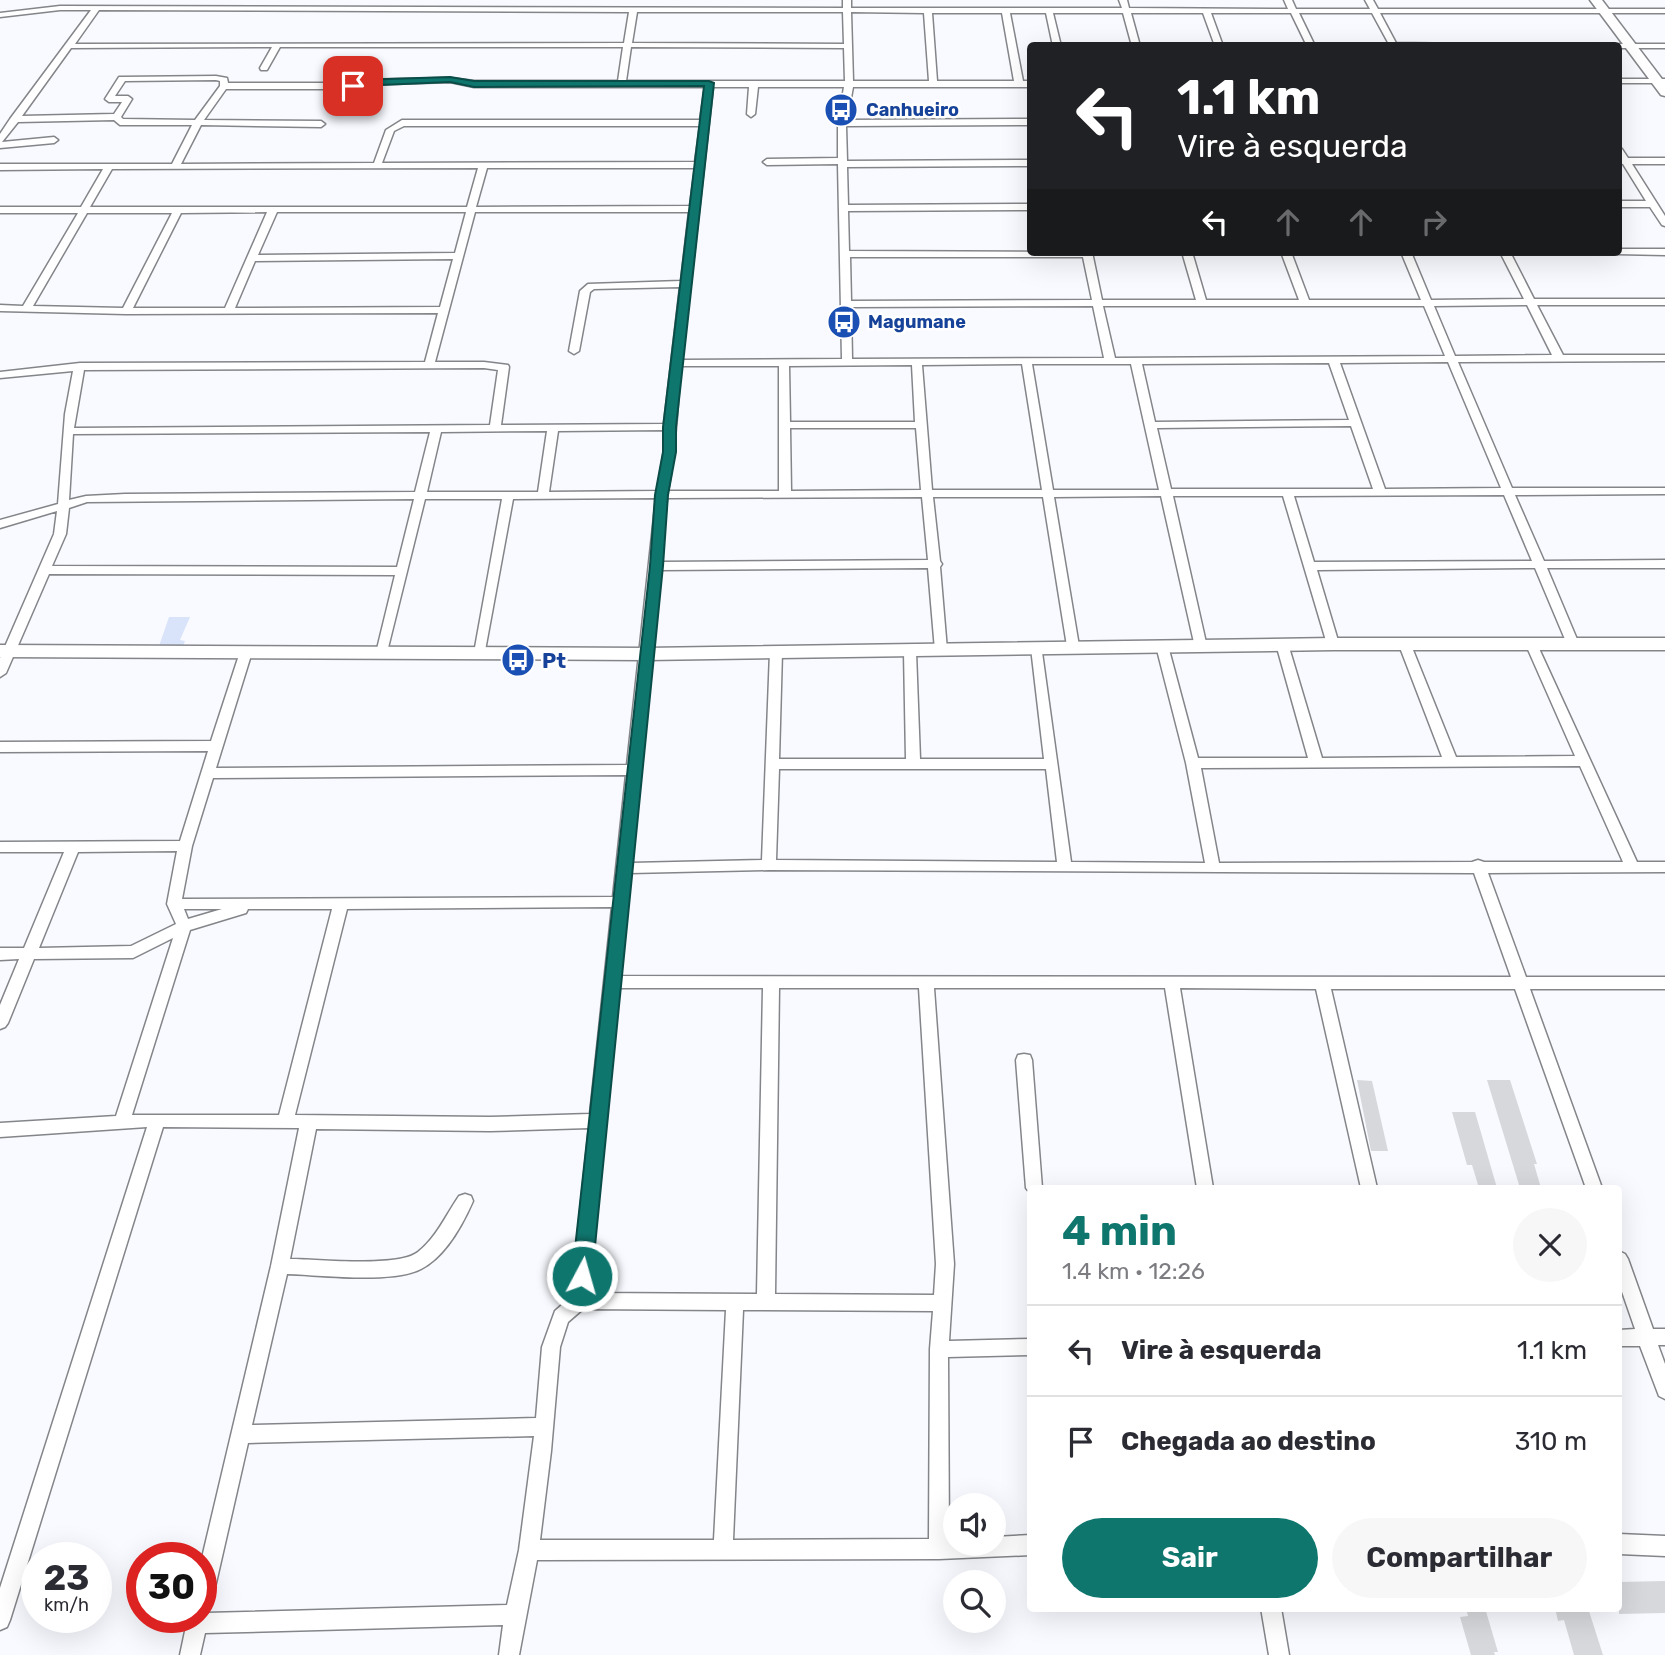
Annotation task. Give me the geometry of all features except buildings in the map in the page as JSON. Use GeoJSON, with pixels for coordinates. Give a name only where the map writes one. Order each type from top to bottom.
{"type":"FeatureCollection","features":[{"type":"Feature","properties":{"kind":"street"},"geometry":{"type":"LineString","coordinates":[[424,10],[428,0]]}},
{"type":"Feature","properties":{"kind":"street"},"geometry":{"type":"LineString","coordinates":[[847,0],[849,84],[842,123],[844,254],[848,304],[847,362]]}},
{"type":"Feature","properties":{"kind":"street"},"geometry":{"type":"LineString","coordinates":[[1123,0],[1135,42]]}},
{"type":"Feature","properties":{"kind":"street"},"geometry":{"type":"LineString","coordinates":[[1288,0],[1309,42]]}},
{"type":"Feature","properties":{"kind":"street"},"geometry":{"type":"LineString","coordinates":[[1369,0],[1392,42]]}},
{"type":"Feature","properties":{"kind":"street"},"geometry":{"type":"LineString","coordinates":[[1596,0],[1625,46],[1662,85]]}},
{"type":"Feature","properties":{"kind":"street"},"geometry":{"type":"LineString","coordinates":[[0,15],[60,8],[847,12],[1665,11]]}},
{"type":"Feature","properties":{"kind":"street"},"geometry":{"type":"LineString","coordinates":[[0,140],[96,9]]}},
{"type":"Feature","properties":{"kind":"street"},"geometry":{"type":"LineString","coordinates":[[621,83],[633,11]]}},
{"type":"Feature","properties":{"kind":"street"},"geometry":{"type":"LineString","coordinates":[[1006,11],[1019,84]]}},
{"type":"Feature","properties":{"kind":"street"},"geometry":{"type":"LineString","coordinates":[[1049,11],[1056,42]]}},
{"type":"Feature","properties":{"kind":"street"},"geometry":{"type":"LineString","coordinates":[[1206,11],[1218,42]]}},
{"type":"Feature","properties":{"kind":"street"},"geometry":{"type":"LineString","coordinates":[[928,12],[933,84]]}},
{"type":"Feature","properties":{"kind":"street"},"geometry":{"type":"LineString","coordinates":[[264,68],[278,44]]}},
{"type":"Feature","properties":{"kind":"street"},"geometry":{"type":"LineString","coordinates":[[68,46],[847,46]]}},
{"type":"Feature","properties":{"kind":"street"},"geometry":{"type":"LineString","coordinates":[[1625,46],[1665,46]]}},
{"type":"Feature","properties":{"kind":"street"},"geometry":{"type":"LineString","coordinates":[[117,117],[128,99],[109,99],[122,79],[224,80],[224,86],[197,124],[175,166]]}},
{"type":"Feature","properties":{"kind":"street"},"geometry":{"type":"LineString","coordinates":[[224,86],[450,80],[474,84],[1027,84]]}},
{"type":"Feature","properties":{"kind":"street"},"geometry":{"type":"LineString","coordinates":[[1622,81],[1662,85]]}},
{"type":"Feature","properties":{"kind":"street"},"geometry":{"type":"LineString","coordinates":[[579,1301],[657,566],[662,495],[670,452],[669,427],[709,83]]}},
{"type":"Feature","properties":{"kind":"street"},"geometry":{"type":"LineString","coordinates":[[751,114],[754,83]]}},
{"type":"Feature","properties":{"kind":"street"},"geometry":{"type":"LineString","coordinates":[[346,107],[352,84]]}},
{"type":"Feature","properties":{"kind":"street"},"geometry":{"type":"LineString","coordinates":[[14,119],[117,117]]}},
{"type":"Feature","properties":{"kind":"street"},"geometry":{"type":"LineString","coordinates":[[117,117],[120,122],[321,124]]}},
{"type":"Feature","properties":{"kind":"street"},"geometry":{"type":"LineString","coordinates":[[842,123],[1027,122]]}},
{"type":"Feature","properties":{"kind":"street"},"geometry":{"type":"LineString","coordinates":[[377,166],[390,130],[402,124],[704,123]]}},
{"type":"Feature","properties":{"kind":"street"},"geometry":{"type":"LineString","coordinates":[[0,145],[54,140]]}},
{"type":"Feature","properties":{"kind":"street"},"geometry":{"type":"LineString","coordinates":[[1622,161],[1665,161]]}},
{"type":"Feature","properties":{"kind":"street"},"geometry":{"type":"LineString","coordinates":[[1622,161],[1665,223]]}},
{"type":"Feature","properties":{"kind":"street"},"geometry":{"type":"LineString","coordinates":[[767,162],[1027,163]]}},
{"type":"Feature","properties":{"kind":"street"},"geometry":{"type":"LineString","coordinates":[[429,366],[483,165]]}},
{"type":"Feature","properties":{"kind":"street"},"geometry":{"type":"LineString","coordinates":[[0,167],[698,165]]}},
{"type":"Feature","properties":{"kind":"street"},"geometry":{"type":"LineString","coordinates":[[26,309],[109,167]]}},
{"type":"Feature","properties":{"kind":"street"},"geometry":{"type":"LineString","coordinates":[[1622,204],[1653,204]]}},
{"type":"Feature","properties":{"kind":"street"},"geometry":{"type":"LineString","coordinates":[[844,208],[1027,207]]}},
{"type":"Feature","properties":{"kind":"street"},"geometry":{"type":"LineString","coordinates":[[0,210],[695,209]]}},
{"type":"Feature","properties":{"kind":"street"},"geometry":{"type":"LineString","coordinates":[[126,311],[178,210]]}},
{"type":"Feature","properties":{"kind":"street"},"geometry":{"type":"LineString","coordinates":[[229,310],[273,210]]}},
{"type":"Feature","properties":{"kind":"street"},"geometry":{"type":"LineString","coordinates":[[1622,252],[1665,252]]}},
{"type":"Feature","properties":{"kind":"street"},"geometry":{"type":"LineString","coordinates":[[844,254],[1027,253]]}},
{"type":"Feature","properties":{"kind":"street"},"geometry":{"type":"LineString","coordinates":[[252,258],[459,256]]}},
{"type":"Feature","properties":{"kind":"street"},"geometry":{"type":"LineString","coordinates":[[1089,256],[1110,361]]}},
{"type":"Feature","properties":{"kind":"street"},"geometry":{"type":"LineString","coordinates":[[1188,256],[1202,303]]}},
{"type":"Feature","properties":{"kind":"street"},"geometry":{"type":"LineString","coordinates":[[1287,256],[1305,303]]}},
{"type":"Feature","properties":{"kind":"street"},"geometry":{"type":"LineString","coordinates":[[1408,256],[1573,644]]}},
{"type":"Feature","properties":{"kind":"street"},"geometry":{"type":"LineString","coordinates":[[1507,256],[1533,302],[1559,358]]}},
{"type":"Feature","properties":{"kind":"street"},"geometry":{"type":"LineString","coordinates":[[574,351],[585,291],[591,286],[685,284]]}},
{"type":"Feature","properties":{"kind":"street"},"geometry":{"type":"LineString","coordinates":[[848,304],[1665,302]]}},
{"type":"Feature","properties":{"kind":"street"},"geometry":{"type":"LineString","coordinates":[[0,308],[126,311],[443,310]]}},
{"type":"Feature","properties":{"kind":"street"},"geometry":{"type":"LineString","coordinates":[[677,363],[1665,358]]}},
{"type":"Feature","properties":{"kind":"street"},"geometry":{"type":"LineString","coordinates":[[1333,359],[1380,492]]}},
{"type":"Feature","properties":{"kind":"street"},"geometry":{"type":"LineString","coordinates":[[1136,361],[1201,647]]}},
{"type":"Feature","properties":{"kind":"street"},"geometry":{"type":"LineString","coordinates":[[784,362],[785,492]]}},
{"type":"Feature","properties":{"kind":"street"},"geometry":{"type":"LineString","coordinates":[[917,362],[919,425],[936,564],[941,650]]}},
{"type":"Feature","properties":{"kind":"street"},"geometry":{"type":"LineString","coordinates":[[1027,363],[1073,646]]}},
{"type":"Feature","properties":{"kind":"street"},"geometry":{"type":"LineString","coordinates":[[0,673],[5,652],[46,570],[64,520],[69,430],[80,366]]}},
{"type":"Feature","properties":{"kind":"street"},"geometry":{"type":"LineString","coordinates":[[0,375],[80,366],[504,367],[495,427]]}},
{"type":"Feature","properties":{"kind":"street"},"geometry":{"type":"LineString","coordinates":[[1149,425],[1357,423]]}},
{"type":"Feature","properties":{"kind":"street"},"geometry":{"type":"LineString","coordinates":[[785,425],[919,425]]}},
{"type":"Feature","properties":{"kind":"street"},"geometry":{"type":"LineString","coordinates":[[69,430],[437,426],[669,427]]}},
{"type":"Feature","properties":{"kind":"street"},"geometry":{"type":"LineString","coordinates":[[382,653],[418,495],[437,426]]}},
{"type":"Feature","properties":{"kind":"street"},"geometry":{"type":"LineString","coordinates":[[543,494],[554,427]]}},
{"type":"Feature","properties":{"kind":"street"},"geometry":{"type":"LineString","coordinates":[[0,524],[86,499],[125,497],[785,492],[1288,494],[1665,491]]}},
{"type":"Feature","properties":{"kind":"street"},"geometry":{"type":"LineString","coordinates":[[1288,494],[1334,644]]}},
{"type":"Feature","properties":{"kind":"street"},"geometry":{"type":"LineString","coordinates":[[480,653],[508,495]]}},
{"type":"Feature","properties":{"kind":"street"},"geometry":{"type":"LineString","coordinates":[[657,566],[936,564]]}},
{"type":"Feature","properties":{"kind":"street"},"geometry":{"type":"LineString","coordinates":[[1308,566],[1665,564]]}},
{"type":"Feature","properties":{"kind":"street"},"geometry":{"type":"LineString","coordinates":[[46,570],[401,571]]}},
{"type":"Feature","properties":{"kind":"street"},"geometry":{"type":"LineString","coordinates":[[1282,644],[1316,761]]}},
{"type":"Feature","properties":{"kind":"street"},"geometry":{"type":"LineString","coordinates":[[5,652],[646,654],[910,652],[1073,646],[1109,649],[1282,644],[1665,644]]}},
{"type":"Feature","properties":{"kind":"street"},"geometry":{"type":"LineString","coordinates":[[1405,645],[1451,762]]}},
{"type":"Feature","properties":{"kind":"street"},"geometry":{"type":"LineString","coordinates":[[1532,645],[1632,867]]}},
{"type":"Feature","properties":{"kind":"street"},"geometry":{"type":"LineString","coordinates":[[1162,646],[1193,763],[1213,868]]}},
{"type":"Feature","properties":{"kind":"street"},"geometry":{"type":"LineString","coordinates":[[1037,648],[1065,867]]}},
{"type":"Feature","properties":{"kind":"street"},"geometry":{"type":"LineString","coordinates":[[122,1122],[184,926],[174,904],[185,846],[246,652]]}},
{"type":"Feature","properties":{"kind":"street"},"geometry":{"type":"LineString","coordinates":[[769,865],[776,652]]}},
{"type":"Feature","properties":{"kind":"street"},"geometry":{"type":"LineString","coordinates":[[910,652],[913,763]]}},
{"type":"Feature","properties":{"kind":"street"},"geometry":{"type":"LineString","coordinates":[[0,747],[217,746]]}},
{"type":"Feature","properties":{"kind":"street"},"geometry":{"type":"LineString","coordinates":[[1193,763],[1585,761]]}},
{"type":"Feature","properties":{"kind":"street"},"geometry":{"type":"LineString","coordinates":[[772,764],[1052,764]]}},
{"type":"Feature","properties":{"kind":"street"},"geometry":{"type":"LineString","coordinates":[[209,773],[634,770]]}},
{"type":"Feature","properties":{"kind":"street"},"geometry":{"type":"LineString","coordinates":[[0,847],[185,846]]}},
{"type":"Feature","properties":{"kind":"street"},"geometry":{"type":"LineString","coordinates":[[0,1023],[73,847]]}},
{"type":"Feature","properties":{"kind":"street"},"geometry":{"type":"LineString","coordinates":[[624,868],[769,865],[1665,867]]}},
{"type":"Feature","properties":{"kind":"street"},"geometry":{"type":"LineString","coordinates":[[1478,866],[1593,1185]]}},
{"type":"Feature","properties":{"kind":"street"},"geometry":{"type":"LineString","coordinates":[[174,904],[621,902]]}},
{"type":"Feature","properties":{"kind":"street"},"geometry":{"type":"LineString","coordinates":[[285,1121],[341,903]]}},
{"type":"Feature","properties":{"kind":"street"},"geometry":{"type":"LineString","coordinates":[[0,954],[133,953],[184,926],[259,904]]}},
{"type":"Feature","properties":{"kind":"street"},"geometry":{"type":"LineString","coordinates":[[614,982],[1323,985],[1665,983]]}},
{"type":"Feature","properties":{"kind":"street"},"geometry":{"type":"LineString","coordinates":[[765,1302],[771,983]]}},
{"type":"Feature","properties":{"kind":"street"},"geometry":{"type":"LineString","coordinates":[[926,984],[945,1264],[939,1349],[939,1549]]}},
{"type":"Feature","properties":{"kind":"street"},"geometry":{"type":"LineString","coordinates":[[1172,984],[1205,1185]]}},
{"type":"Feature","properties":{"kind":"street"},"geometry":{"type":"LineString","coordinates":[[1323,985],[1368,1185]]}},
{"type":"Feature","properties":{"kind":"street"},"geometry":{"type":"LineString","coordinates":[[1024,1060],[1034,1185]]}},
{"type":"Feature","properties":{"kind":"street"},"geometry":{"type":"LineString","coordinates":[[0,1130],[157,1120],[490,1124],[599,1121]]}},
{"type":"Feature","properties":{"kind":"street"},"geometry":{"type":"LineString","coordinates":[[0,1620],[157,1120]]}},
{"type":"Feature","properties":{"kind":"street"},"geometry":{"type":"LineString","coordinates":[[216,1542],[280,1266],[309,1121]]}},
{"type":"Feature","properties":{"kind":"street"},"geometry":{"type":"LineString","coordinates":[[280,1266],[389,1268],[414,1265],[431,1252],[465,1200]]}},
{"type":"Feature","properties":{"kind":"street"},"geometry":{"type":"LineString","coordinates":[[1622,1265],[1656,1337],[1665,1390]]}},
{"type":"Feature","properties":{"kind":"street"},"geometry":{"type":"LineString","coordinates":[[509,1655],[529,1550],[551,1347],[561,1317],[579,1301],[943,1303]]}},
{"type":"Feature","properties":{"kind":"street"},"geometry":{"type":"LineString","coordinates":[[723,1550],[735,1302]]}},
{"type":"Feature","properties":{"kind":"street"},"geometry":{"type":"LineString","coordinates":[[1622,1338],[1656,1337]]}},
{"type":"Feature","properties":{"kind":"street"},"geometry":{"type":"LineString","coordinates":[[939,1349],[1027,1348]]}},
{"type":"Feature","properties":{"kind":"street"},"geometry":{"type":"LineString","coordinates":[[240,1434],[544,1427]]}},
{"type":"Feature","properties":{"kind":"street"},"geometry":{"type":"LineString","coordinates":[[1622,1544],[1665,1546]]}},
{"type":"Feature","properties":{"kind":"street"},"geometry":{"type":"LineString","coordinates":[[529,1550],[939,1549],[1027,1545]]}},
{"type":"Feature","properties":{"kind":"street"},"geometry":{"type":"LineString","coordinates":[[1272,1612],[1279,1655]]}},
{"type":"Feature","properties":{"kind":"street"},"geometry":{"type":"LineString","coordinates":[[217,1615],[515,1615]]}},
{"type":"Feature","properties":{"kind":"street"},"geometry":{"type":"LineString","coordinates":[[191,1655],[195,1633]]}},
{"type":"Feature","properties":{"kind":"shaded area"},"geometry":{"type":"Polygon","coordinates":[[[169,617],[190,617],[180,640],[185,641],[183,646],[159,646],[169,617]]]}},
{"type":"Feature","properties":{"kind":"place","name":"Canhueiro"},"geometry":{"type":"Point","coordinates":[841,110]}},
{"type":"Feature","properties":{"kind":"place","name":"Magumane"},"geometry":{"type":"Point","coordinates":[844,322]}},
{"type":"Feature","properties":{"kind":"place","name":"Pt"},"geometry":{"type":"Point","coordinates":[518,660]}},
{"type":"Feature","properties":{"kind":"route"},"geometry":{"type":"LineString","coordinates":[[353,86],[352,84],[356,83],[450,80],[474,84],[709,83],[669,427],[670,452],[662,495],[657,566],[643,678],[582,1276]]}}]}
